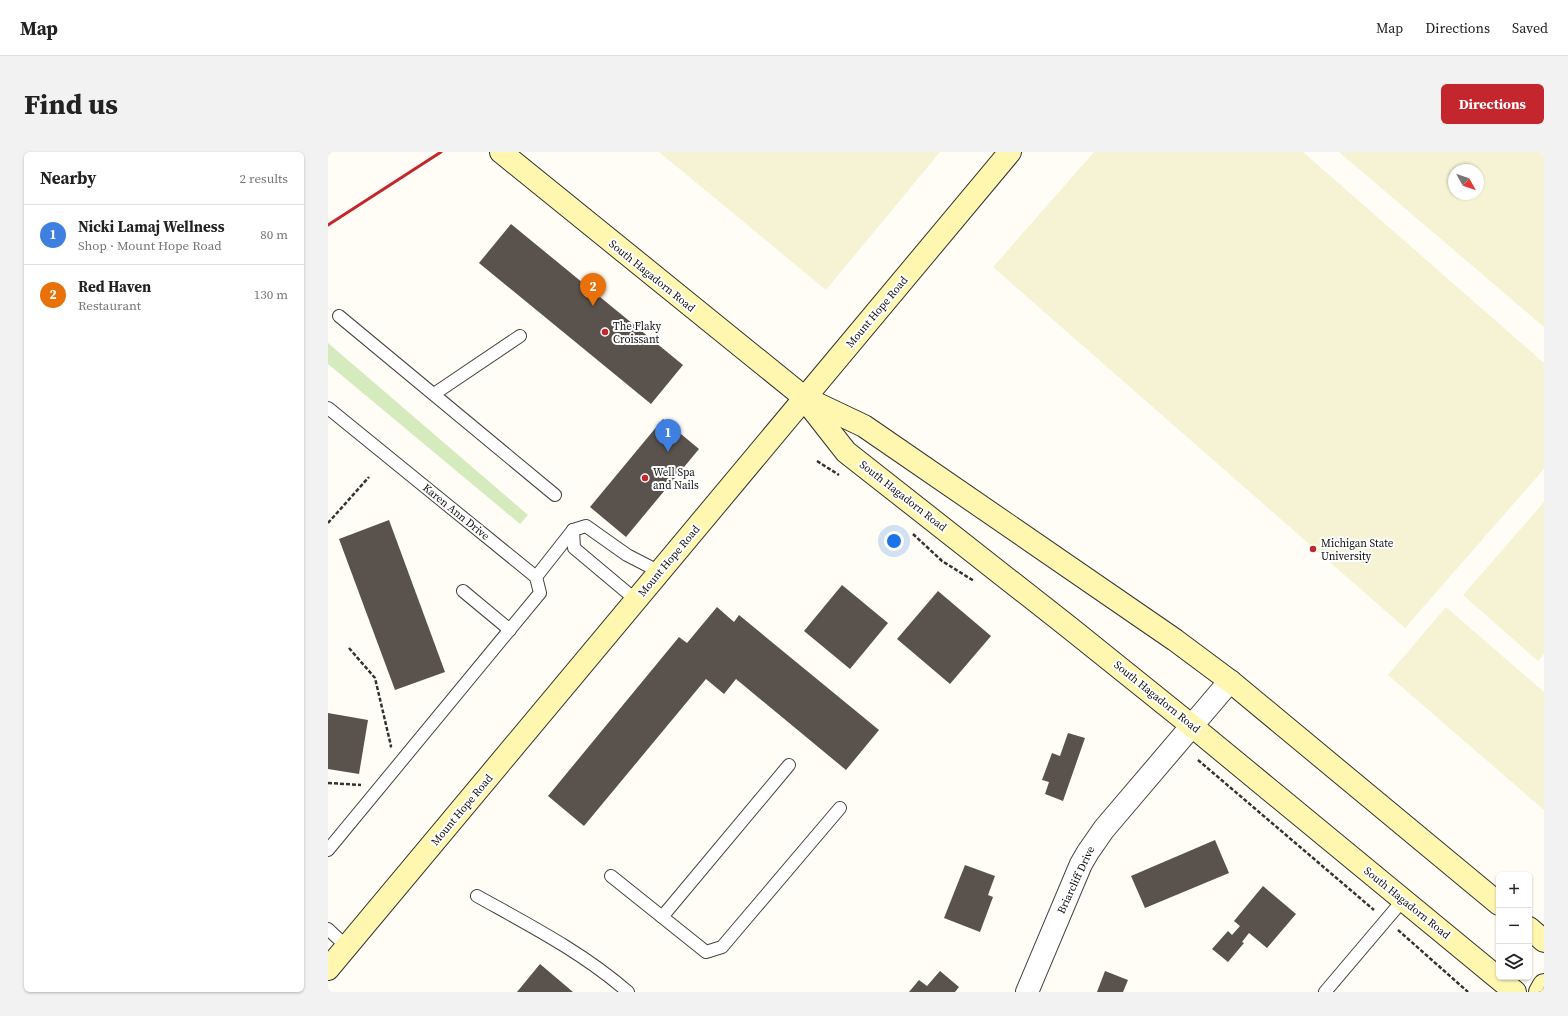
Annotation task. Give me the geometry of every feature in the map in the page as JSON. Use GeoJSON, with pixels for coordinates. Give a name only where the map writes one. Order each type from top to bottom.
{"type":"FeatureCollection","features":[{"type":"Feature","properties":{"kind":"street","name":"South Hagadorn Road"},"geometry":{"type":"LineString","coordinates":[[501,152],[804,398],[846,452],[1192,726],[1515,992]]}},
{"type":"Feature","properties":{"kind":"street","name":"Mount Hope Road"},"geometry":{"type":"LineString","coordinates":[[328,969],[1010,152]]}},
{"type":"Feature","properties":{"kind":"street","name":"South Hagadorn Road"},"geometry":{"type":"LineString","coordinates":[[804,398],[864,426],[1175,640],[1230,681],[1496,902]]}},
{"type":"Feature","properties":{"kind":"street","name":"Briarcliff Drive"},"geometry":{"type":"LineString","coordinates":[[1027,992],[1078,871],[1088,852],[1104,829],[1230,681]]}},
{"type":"Feature","properties":{"kind":"street"},"geometry":{"type":"LineString","coordinates":[[1532,931],[1544,941]]}},
{"type":"Feature","properties":{"kind":"street"},"geometry":{"type":"LineString","coordinates":[[1540,992],[1544,985]]}},
{"type":"Feature","properties":{"kind":"lane"},"geometry":{"type":"LineString","coordinates":[[339,316],[555,495]]}},
{"type":"Feature","properties":{"kind":"lane"},"geometry":{"type":"LineString","coordinates":[[434,394],[520,336]]}},
{"type":"Feature","properties":{"kind":"lane","name":"Karen Ann Drive"},"geometry":{"type":"LineString","coordinates":[[328,408],[536,577]]}},
{"type":"Feature","properties":{"kind":"lane"},"geometry":{"type":"LineString","coordinates":[[328,850],[540,593],[536,577],[573,530],[586,526],[627,555],[660,572]]}},
{"type":"Feature","properties":{"kind":"lane"},"geometry":{"type":"LineString","coordinates":[[573,530],[574,548],[636,600]]}},
{"type":"Feature","properties":{"kind":"lane"},"geometry":{"type":"LineString","coordinates":[[463,591],[510,630]]}},
{"type":"Feature","properties":{"kind":"lane"},"geometry":{"type":"LineString","coordinates":[[662,917],[790,765]]}},
{"type":"Feature","properties":{"kind":"lane"},"geometry":{"type":"LineString","coordinates":[[611,876],[706,952],[722,947],[840,808]]}},
{"type":"Feature","properties":{"kind":"lane"},"geometry":{"type":"LineString","coordinates":[[477,896],[568,947],[628,992]]}},
{"type":"Feature","properties":{"kind":"lane"},"geometry":{"type":"LineString","coordinates":[[1325,992],[1403,900]]}},
{"type":"Feature","properties":{"kind":"lane"},"geometry":{"type":"LineString","coordinates":[[328,929],[347,946]]}},
{"type":"Feature","properties":{"kind":"path"},"geometry":{"type":"LineString","coordinates":[[817,461],[840,476]]}},
{"type":"Feature","properties":{"kind":"path"},"geometry":{"type":"LineString","coordinates":[[328,523],[368,477]]}},
{"type":"Feature","properties":{"kind":"path"},"geometry":{"type":"LineString","coordinates":[[908,530],[942,561],[974,582]]}},
{"type":"Feature","properties":{"kind":"path"},"geometry":{"type":"LineString","coordinates":[[349,648],[376,678],[391,746],[387,752]]}},
{"type":"Feature","properties":{"kind":"path"},"geometry":{"type":"LineString","coordinates":[[1177,743],[1386,920],[1468,992]]}},
{"type":"Feature","properties":{"kind":"path"},"geometry":{"type":"LineString","coordinates":[[328,783],[368,785]]}},
{"type":"Feature","properties":{"kind":"shaded area"},"geometry":{"type":"Polygon","coordinates":[[[659,152],[940,152],[826,290],[659,152]]]}},
{"type":"Feature","properties":{"kind":"shaded area"},"geometry":{"type":"Polygon","coordinates":[[[1094,152],[1303,152],[1544,363],[1544,469],[1405,628],[993,267],[1094,152]]]}},
{"type":"Feature","properties":{"kind":"shaded area"},"geometry":{"type":"Polygon","coordinates":[[[1339,152],[1544,152],[1544,327],[1339,152]]]}},
{"type":"Feature","properties":{"kind":"shaded area"},"geometry":{"type":"Polygon","coordinates":[[[1544,502],[1544,654],[1538,661],[1463,595],[1544,502]]]}},
{"type":"Feature","properties":{"kind":"shaded area"},"geometry":{"type":"Polygon","coordinates":[[[1446,607],[1544,692],[1544,810],[1388,675],[1446,607]]]}},
{"type":"Feature","properties":{"kind":"green space"},"geometry":{"type":"Polygon","coordinates":[[[328,343],[528,515],[520,524],[328,364],[328,343]]]}},
{"type":"Feature","properties":{"kind":"building"},"geometry":{"type":"Polygon","coordinates":[[[511,224],[683,365],[651,404],[479,263],[511,224]]]}},
{"type":"Feature","properties":{"kind":"building","name":"Well Spa and Nails"},"geometry":{"type":"Polygon","coordinates":[[[663,419],[699,449],[626,537],[590,507],[663,419]]]}},
{"type":"Feature","properties":{"kind":"building"},"geometry":{"type":"Polygon","coordinates":[[[389,520],[445,672],[395,690],[339,539],[389,520]]]}},
{"type":"Feature","properties":{"kind":"building"},"geometry":{"type":"Polygon","coordinates":[[[842,585],[888,623],[850,669],[804,631],[842,585]]]}},
{"type":"Feature","properties":{"kind":"building"},"geometry":{"type":"Polygon","coordinates":[[[938,591],[991,636],[950,684],[897,639],[938,591]]]}},
{"type":"Feature","properties":{"kind":"building"},"geometry":{"type":"Polygon","coordinates":[[[717,607],[734,622],[739,615],[879,730],[846,770],[736,679],[724,694],[706,679],[584,826],[548,796],[679,637],[687,643],[717,607]]]}},
{"type":"Feature","properties":{"kind":"building"},"geometry":{"type":"Polygon","coordinates":[[[328,713],[368,720],[359,774],[328,769],[328,713]]]}},
{"type":"Feature","properties":{"kind":"building"},"geometry":{"type":"Polygon","coordinates":[[[1068,733],[1085,738],[1063,801],[1045,794],[1049,782],[1042,780],[1052,753],[1060,756],[1068,733]]]}},
{"type":"Feature","properties":{"kind":"building"},"geometry":{"type":"Polygon","coordinates":[[[1215,840],[1229,873],[1145,908],[1131,876],[1215,840]]]}},
{"type":"Feature","properties":{"kind":"building"},"geometry":{"type":"Polygon","coordinates":[[[965,865],[995,876],[988,895],[993,897],[980,932],[944,918],[965,865]]]}},
{"type":"Feature","properties":{"kind":"building"},"geometry":{"type":"Polygon","coordinates":[[[1263,886],[1296,914],[1267,948],[1249,933],[1242,942],[1244,943],[1228,962],[1212,949],[1228,931],[1232,935],[1240,926],[1234,921],[1263,886]]]}},
{"type":"Feature","properties":{"kind":"building"},"geometry":{"type":"Polygon","coordinates":[[[540,964],[573,992],[517,992],[540,964]]]}},
{"type":"Feature","properties":{"kind":"building"},"geometry":{"type":"Polygon","coordinates":[[[940,971],[959,987],[955,992],[909,992],[919,980],[927,986],[940,971]]]}},
{"type":"Feature","properties":{"kind":"building"},"geometry":{"type":"Polygon","coordinates":[[[1105,971],[1128,980],[1123,992],[1097,992],[1105,971]]]}},
{"type":"Feature","properties":{"kind":"railway"},"geometry":{"type":"LineString","coordinates":[[328,225],[441,152]]}},
{"type":"Feature","properties":{"kind":"place","name":"Red Haven"},"geometry":{"type":"Point","coordinates":[593,306]}},
{"type":"Feature","properties":{"kind":"place","name":"The Flaky Croissant"},"geometry":{"type":"Point","coordinates":[605,332]}},
{"type":"Feature","properties":{"kind":"place","name":"Nicki Lamaj Wellness"},"geometry":{"type":"Point","coordinates":[668,452]}},
{"type":"Feature","properties":{"kind":"place","name":"Well Spa and Nails"},"geometry":{"type":"Point","coordinates":[645,478]}},
{"type":"Feature","properties":{"kind":"place","name":"Michigan State University"},"geometry":{"type":"Point","coordinates":[1313,549]}}]}
